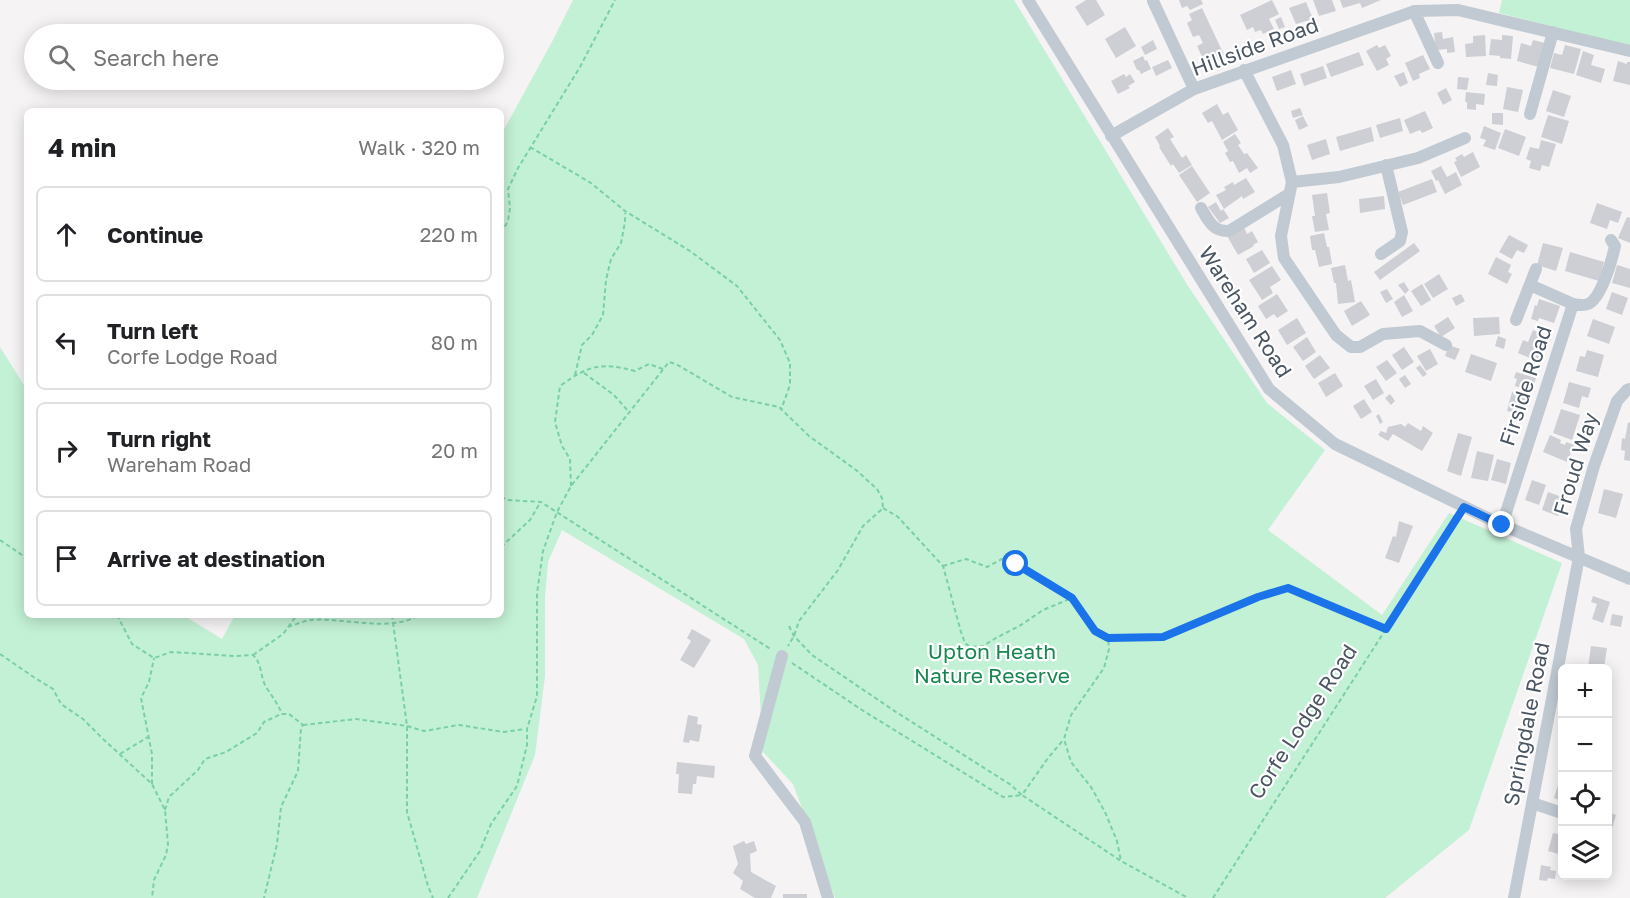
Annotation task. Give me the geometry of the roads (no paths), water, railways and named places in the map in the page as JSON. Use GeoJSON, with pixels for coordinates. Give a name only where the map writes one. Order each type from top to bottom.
{"type":"FeatureCollection","features":[{"type":"Feature","properties":{"kind":"street","name":"Wareham Road"},"geometry":{"type":"LineString","coordinates":[[1028,0],[1269,389],[1335,444],[1502,525],[1630,579]]}},
{"type":"Feature","properties":{"kind":"street"},"geometry":{"type":"LineString","coordinates":[[1153,1],[1194,89]]}},
{"type":"Feature","properties":{"kind":"street","name":"Hillside Road"},"geometry":{"type":"LineString","coordinates":[[1111,135],[1194,89],[1414,11],[1451,5],[1458,10],[1630,51]]}},
{"type":"Feature","properties":{"kind":"street"},"geometry":{"type":"LineString","coordinates":[[1414,11],[1438,63]]}},
{"type":"Feature","properties":{"kind":"street"},"geometry":{"type":"LineString","coordinates":[[1530,114],[1553,33]]}},
{"type":"Feature","properties":{"kind":"street"},"geometry":{"type":"LineString","coordinates":[[1244,70],[1283,146],[1291,188],[1281,236],[1284,258],[1336,335],[1351,347],[1360,347],[1383,334],[1420,331],[1446,345]]}},
{"type":"Feature","properties":{"kind":"street"},"geometry":{"type":"LineString","coordinates":[[1201,208],[1214,228],[1229,231],[1291,188],[1418,158],[1466,138]]}},
{"type":"Feature","properties":{"kind":"street"},"geometry":{"type":"LineString","coordinates":[[1381,254],[1400,241],[1402,232],[1386,165]]}},
{"type":"Feature","properties":{"kind":"street"},"geometry":{"type":"LineString","coordinates":[[1573,304],[1591,303],[1599,291],[1606,279],[1612,260],[1615,246],[1611,240]]}},
{"type":"Feature","properties":{"kind":"street"},"geometry":{"type":"LineString","coordinates":[[1516,320],[1536,269]]}},
{"type":"Feature","properties":{"kind":"street","name":"Firside Road"},"geometry":{"type":"LineString","coordinates":[[1502,525],[1573,304],[1530,285]]}},
{"type":"Feature","properties":{"kind":"street","name":"Froud Way"},"geometry":{"type":"LineString","coordinates":[[1579,557],[1576,529],[1594,466],[1617,401],[1630,389]]}},
{"type":"Feature","properties":{"kind":"street","name":"Springdale Road"},"geometry":{"type":"LineString","coordinates":[[1514,898],[1579,557]]}},
{"type":"Feature","properties":{"kind":"street"},"geometry":{"type":"LineString","coordinates":[[782,656],[755,756],[805,822],[828,898]]}},
{"type":"Feature","properties":{"kind":"street"},"geometry":{"type":"LineString","coordinates":[[1532,802],[1558,811]]}},
{"type":"Feature","properties":{"kind":"park label","name":"Upton Heath Nature Reserve"},"geometry":{"type":"Point","coordinates":[992,664]}}]}
